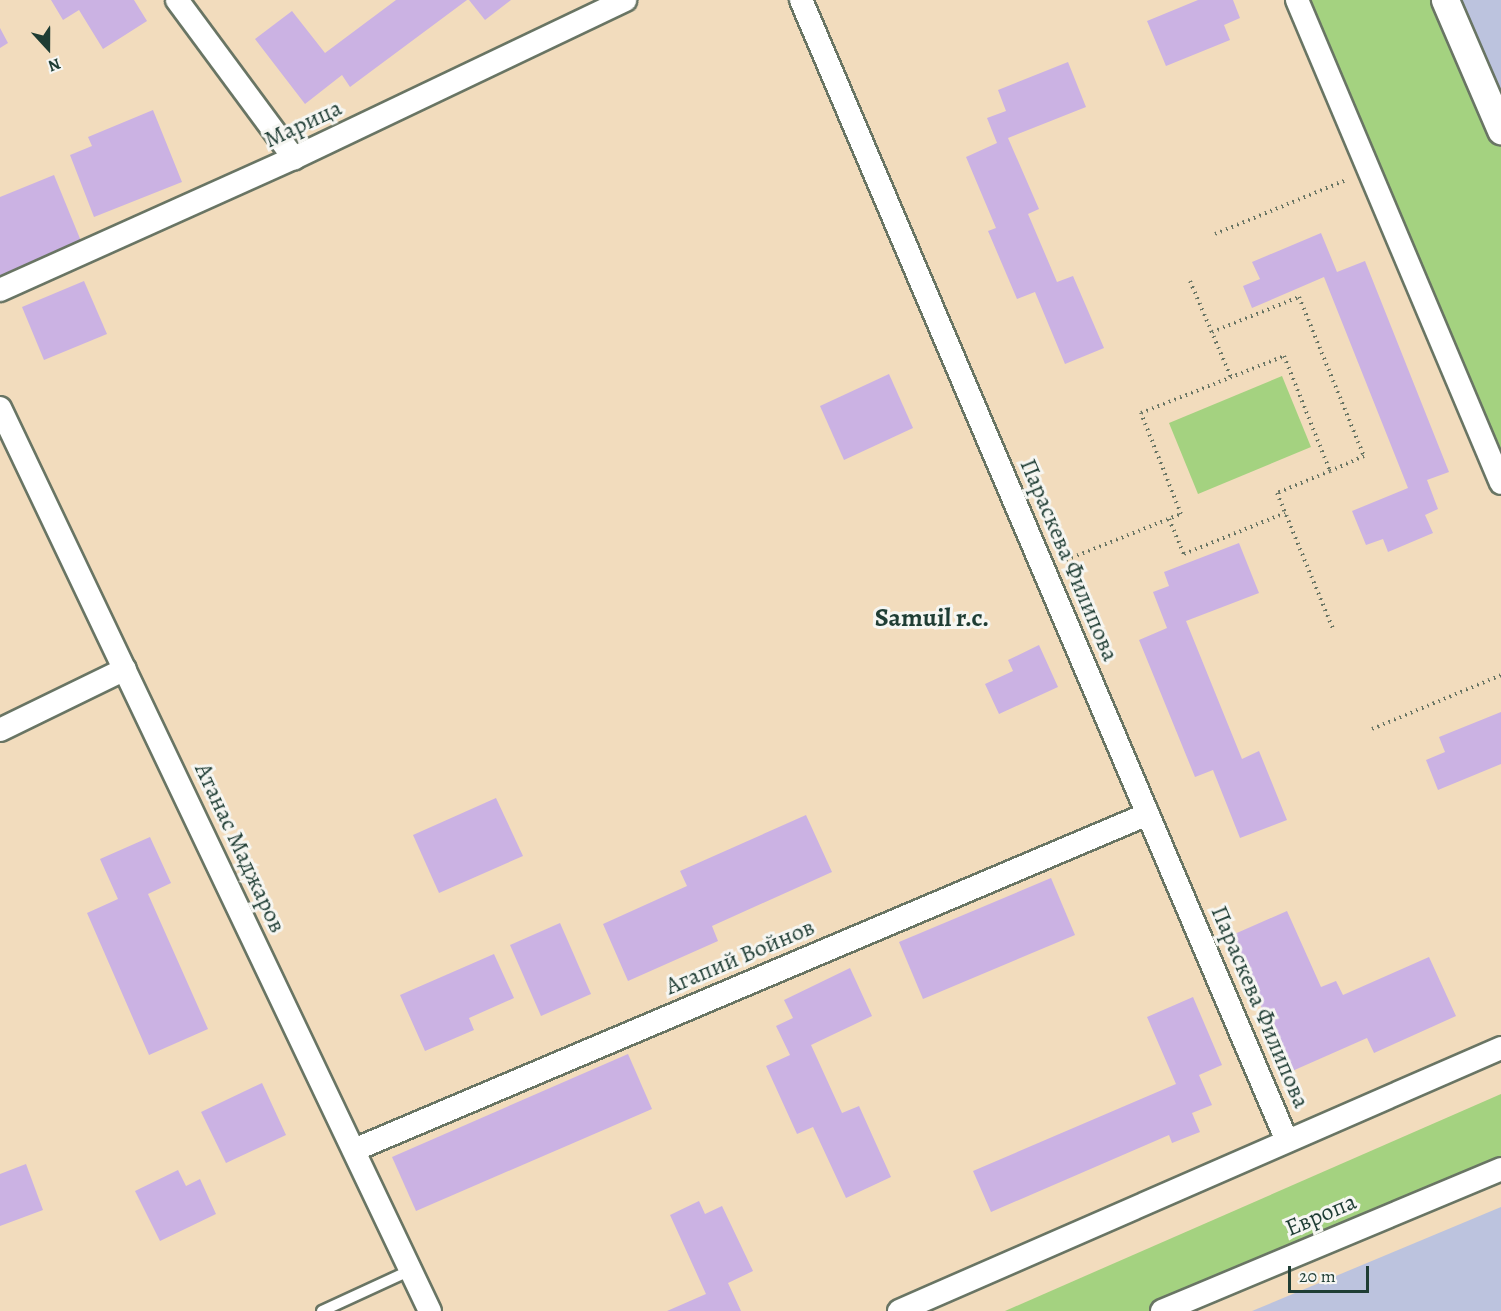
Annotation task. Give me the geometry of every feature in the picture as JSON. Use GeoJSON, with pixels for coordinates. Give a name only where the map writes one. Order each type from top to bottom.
{"type":"FeatureCollection","features":[{"type":"Feature","properties":{"kind":"street"},"geometry":{"type":"LineString","coordinates":[[177,0],[294,158]]}},
{"type":"Feature","properties":{"kind":"street","name":"Марица"},"geometry":{"type":"LineString","coordinates":[[0,290],[294,158],[625,0]]}},
{"type":"Feature","properties":{"kind":"street","name":"Параскева Филипова"},"geometry":{"type":"LineString","coordinates":[[801,0],[1287,1141]]}},
{"type":"Feature","properties":{"kind":"street"},"geometry":{"type":"LineString","coordinates":[[1297,0],[1501,483]]}},
{"type":"Feature","properties":{"kind":"street"},"geometry":{"type":"LineString","coordinates":[[1445,0],[1501,130]]}},
{"type":"Feature","properties":{"kind":"street","name":"Атанас Маджаров"},"geometry":{"type":"LineString","coordinates":[[0,408],[430,1311]]}},
{"type":"Feature","properties":{"kind":"street"},"geometry":{"type":"LineString","coordinates":[[0,730],[125,669]]}},
{"type":"Feature","properties":{"kind":"street","name":"Агапий Войнов"},"geometry":{"type":"LineString","coordinates":[[354,1150],[1148,814]]}},
{"type":"Feature","properties":{"kind":"street","name":"Параскева Филипова"},"geometry":{"type":"LineString","coordinates":[[899,1311],[1501,1048]]}},
{"type":"Feature","properties":{"kind":"street","name":"Европа"},"geometry":{"type":"LineString","coordinates":[[1162,1311],[1501,1169]]}},
{"type":"Feature","properties":{"kind":"lane"},"geometry":{"type":"LineString","coordinates":[[322,1311],[411,1270]]}},
{"type":"Feature","properties":{"kind":"path"},"geometry":{"type":"LineString","coordinates":[[1215,234],[1369,171]]}},
{"type":"Feature","properties":{"kind":"path"},"geometry":{"type":"LineString","coordinates":[[1190,281],[1231,377]]}},
{"type":"Feature","properties":{"kind":"path"},"geometry":{"type":"LineString","coordinates":[[1212,332],[1299,297],[1364,456],[1277,493],[1334,631]]}},
{"type":"Feature","properties":{"kind":"path"},"geometry":{"type":"LineString","coordinates":[[1044,569],[1182,514],[1141,413],[1284,356],[1330,471]]}},
{"type":"Feature","properties":{"kind":"path"},"geometry":{"type":"LineString","coordinates":[[1169,519],[1184,554],[1285,513]]}},
{"type":"Feature","properties":{"kind":"path"},"geometry":{"type":"LineString","coordinates":[[1372,729],[1501,675]]}},
{"type":"Feature","properties":{"kind":"shaded area"},"geometry":{"type":"Polygon","coordinates":[[[1460,0],[1501,0],[1501,95],[1460,0]]]}},
{"type":"Feature","properties":{"kind":"shaded area"},"geometry":{"type":"Polygon","coordinates":[[[1501,1207],[1501,1311],[1252,1311],[1501,1207]]]}},
{"type":"Feature","properties":{"kind":"green space"},"geometry":{"type":"Polygon","coordinates":[[[1297,0],[1445,0],[1501,130],[1501,483],[1297,0]]]}},
{"type":"Feature","properties":{"kind":"green space"},"geometry":{"type":"Polygon","coordinates":[[[1282,376],[1311,447],[1198,494],[1169,423],[1282,376]]]}},
{"type":"Feature","properties":{"kind":"green space"},"geometry":{"type":"Polygon","coordinates":[[[1501,1094],[1501,1169],[1162,1311],[1005,1311],[1501,1094]]]}},
{"type":"Feature","properties":{"kind":"building"},"geometry":{"type":"Polygon","coordinates":[[[51,0],[134,0],[147,21],[103,49],[79,10],[63,20],[51,0]]]}},
{"type":"Feature","properties":{"kind":"building"},"geometry":{"type":"Polygon","coordinates":[[[396,0],[467,0],[350,87],[342,75],[305,104],[255,39],[292,11],[325,53],[396,0]]]}},
{"type":"Feature","properties":{"kind":"building"},"geometry":{"type":"Polygon","coordinates":[[[469,0],[511,0],[485,20],[469,0]]]}},
{"type":"Feature","properties":{"kind":"building"},"geometry":{"type":"Polygon","coordinates":[[[1198,0],[1233,0],[1240,18],[1224,25],[1230,40],[1166,66],[1147,21],[1198,0]]]}},
{"type":"Feature","properties":{"kind":"building"},"geometry":{"type":"Polygon","coordinates":[[[0,28],[8,43],[0,48],[0,28]]]}},
{"type":"Feature","properties":{"kind":"building"},"geometry":{"type":"Polygon","coordinates":[[[1068,62],[1086,107],[1008,138],[1039,209],[1028,214],[1057,282],[1073,276],[1104,348],[1065,364],[1035,292],[1017,299],[988,231],[996,228],[966,157],[997,143],[987,118],[1006,111],[998,90],[1068,62]]]}},
{"type":"Feature","properties":{"kind":"building"},"geometry":{"type":"Polygon","coordinates":[[[153,110],[182,182],[94,217],[70,155],[92,146],[88,137],[153,110]]]}},
{"type":"Feature","properties":{"kind":"building"},"geometry":{"type":"Polygon","coordinates":[[[54,175],[83,246],[0,279],[0,197],[54,175]]]}},
{"type":"Feature","properties":{"kind":"building"},"geometry":{"type":"Polygon","coordinates":[[[1321,233],[1337,272],[1365,261],[1449,472],[1427,480],[1438,509],[1425,515],[1433,533],[1388,552],[1383,539],[1366,545],[1352,511],[1408,488],[1324,277],[1252,308],[1243,286],[1260,279],[1252,262],[1321,233]]]}},
{"type":"Feature","properties":{"kind":"building"},"geometry":{"type":"Polygon","coordinates":[[[84,281],[107,334],[44,360],[22,307],[84,281]]]}},
{"type":"Feature","properties":{"kind":"building"},"geometry":{"type":"Polygon","coordinates":[[[889,374],[913,428],[844,460],[820,406],[889,374]]]}},
{"type":"Feature","properties":{"kind":"building"},"geometry":{"type":"Polygon","coordinates":[[[1239,543],[1259,593],[1186,621],[1242,759],[1259,751],[1287,820],[1240,838],[1213,770],[1195,777],[1139,640],[1167,628],[1153,592],[1169,586],[1164,572],[1239,543]]]}},
{"type":"Feature","properties":{"kind":"building"},"geometry":{"type":"Polygon","coordinates":[[[1039,645],[1058,687],[999,714],[985,684],[1013,671],[1008,660],[1039,645]]]}},
{"type":"Feature","properties":{"kind":"building"},"geometry":{"type":"Polygon","coordinates":[[[1501,712],[1501,764],[1438,790],[1426,760],[1445,752],[1439,737],[1501,712]]]}},
{"type":"Feature","properties":{"kind":"building"},"geometry":{"type":"Polygon","coordinates":[[[496,798],[523,856],[439,893],[413,835],[496,798]]]}},
{"type":"Feature","properties":{"kind":"building"},"geometry":{"type":"Polygon","coordinates":[[[806,815],[832,872],[712,926],[718,941],[628,981],[603,924],[687,886],[680,871],[806,815]]]}},
{"type":"Feature","properties":{"kind":"building"},"geometry":{"type":"Polygon","coordinates":[[[150,837],[171,883],[148,894],[208,1029],[149,1055],[87,913],[118,899],[100,859],[150,837]]]}},
{"type":"Feature","properties":{"kind":"building"},"geometry":{"type":"Polygon","coordinates":[[[1051,878],[1075,935],[923,999],[899,942],[1051,878]]]}},
{"type":"Feature","properties":{"kind":"building"},"geometry":{"type":"Polygon","coordinates":[[[1287,911],[1321,987],[1336,981],[1343,995],[1429,957],[1456,1016],[1374,1053],[1367,1038],[1290,1072],[1230,936],[1287,911]]]}},
{"type":"Feature","properties":{"kind":"building"},"geometry":{"type":"Polygon","coordinates":[[[560,923],[591,994],[541,1016],[510,945],[560,923]]]}},
{"type":"Feature","properties":{"kind":"building"},"geometry":{"type":"Polygon","coordinates":[[[494,954],[514,998],[469,1018],[474,1030],[425,1051],[400,995],[494,954]]]}},
{"type":"Feature","properties":{"kind":"building"},"geometry":{"type":"Polygon","coordinates":[[[850,968],[872,1016],[811,1045],[842,1113],[859,1106],[891,1177],[846,1198],[813,1127],[797,1134],[766,1066],[790,1055],[776,1026],[793,1018],[784,1000],[850,968]]]}},
{"type":"Feature","properties":{"kind":"building"},"geometry":{"type":"Polygon","coordinates":[[[1193,997],[1222,1065],[1199,1075],[1212,1105],[1192,1113],[1200,1132],[1172,1143],[1169,1135],[991,1212],[973,1171],[1176,1084],[1147,1017],[1193,997]]]}},
{"type":"Feature","properties":{"kind":"building"},"geometry":{"type":"Polygon","coordinates":[[[628,1054],[652,1109],[416,1211],[392,1157],[628,1054]]]}},
{"type":"Feature","properties":{"kind":"building"},"geometry":{"type":"Polygon","coordinates":[[[262,1083],[286,1135],[226,1163],[201,1112],[262,1083]]]}},
{"type":"Feature","properties":{"kind":"building"},"geometry":{"type":"Polygon","coordinates":[[[26,1164],[43,1210],[0,1226],[0,1174],[26,1164]]]}},
{"type":"Feature","properties":{"kind":"building"},"geometry":{"type":"Polygon","coordinates":[[[178,1170],[186,1186],[200,1179],[216,1214],[160,1241],[135,1191],[178,1170]]]}},
{"type":"Feature","properties":{"kind":"building"},"geometry":{"type":"Polygon","coordinates":[[[699,1201],[705,1214],[722,1206],[753,1271],[728,1283],[741,1311],[667,1311],[706,1294],[670,1215],[699,1201]]]}},
{"type":"Feature","properties":{"kind":"district","name":"Samuil r.c."},"geometry":{"type":"Point","coordinates":[932,618]}}]}
